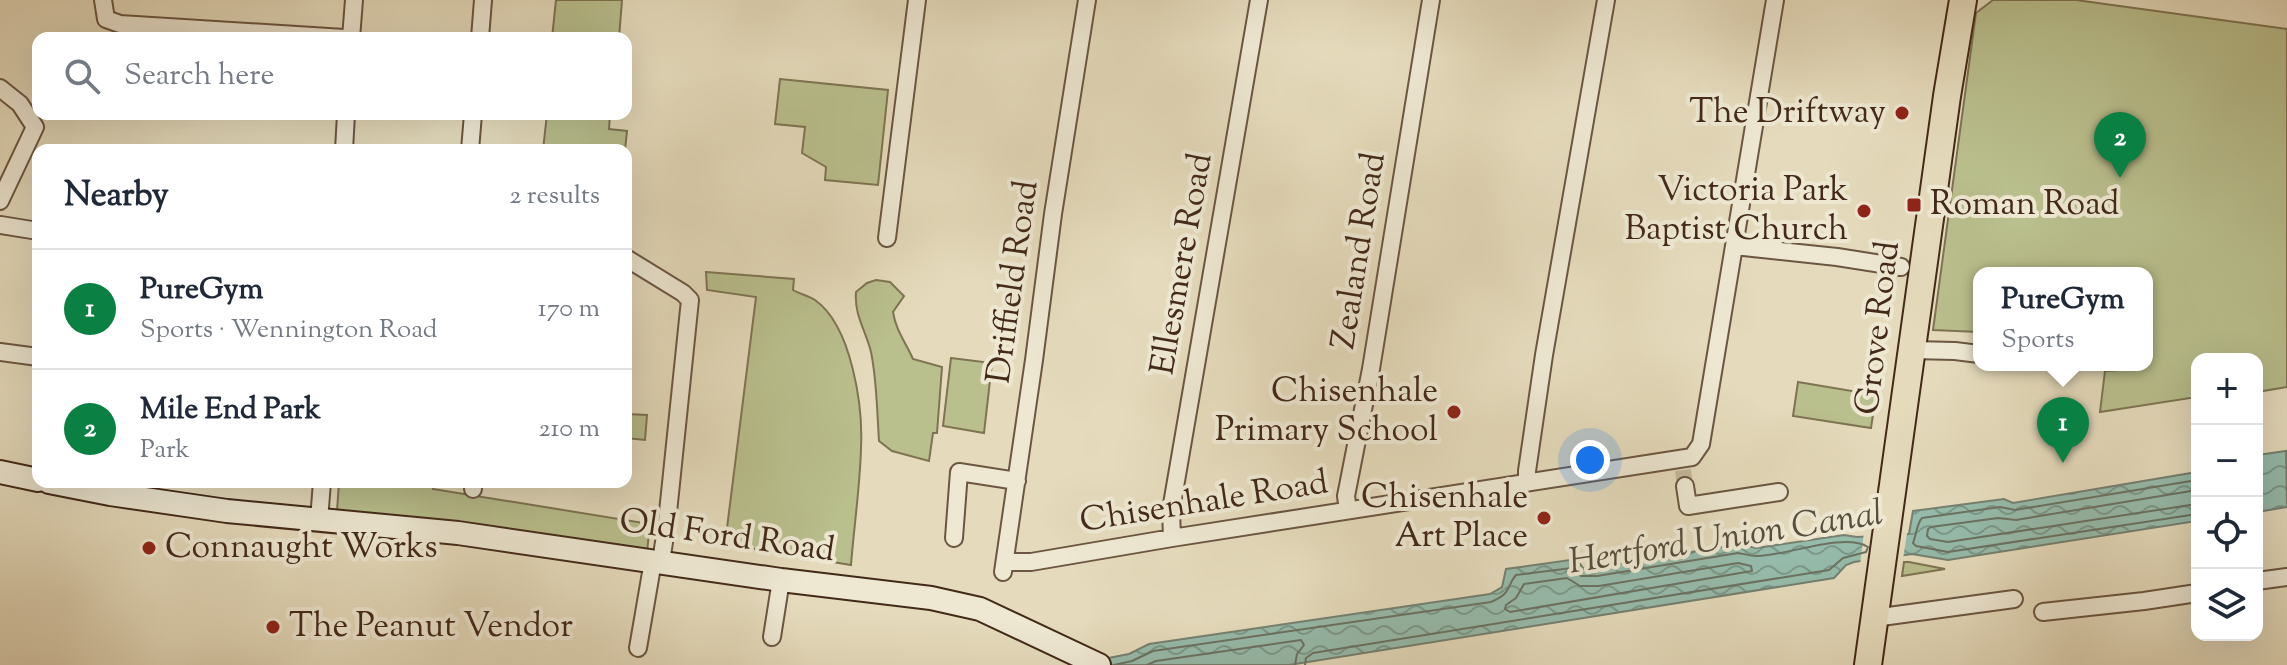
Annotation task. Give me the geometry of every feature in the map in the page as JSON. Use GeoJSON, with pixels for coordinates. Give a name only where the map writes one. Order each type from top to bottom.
{"type":"FeatureCollection","features":[{"type":"Feature","properties":{"kind":"main road","name":"Grove Road"},"geometry":{"type":"LineString","coordinates":[[1868,665],[1963,0]]}},
{"type":"Feature","properties":{"kind":"main road"},"geometry":{"type":"LineString","coordinates":[[0,472],[32,479]]}},
{"type":"Feature","properties":{"kind":"main road","name":"Old Ford Road"},"geometry":{"type":"LineString","coordinates":[[110,488],[227,511],[458,533],[781,580],[931,598],[980,609],[1099,665]]}},
{"type":"Feature","properties":{"kind":"street"},"geometry":{"type":"LineString","coordinates":[[103,0],[106,19],[120,24],[248,32]]}},
{"type":"Feature","properties":{"kind":"street"},"geometry":{"type":"LineString","coordinates":[[351,32],[354,0]]}},
{"type":"Feature","properties":{"kind":"street"},"geometry":{"type":"LineString","coordinates":[[480,32],[483,0]]}},
{"type":"Feature","properties":{"kind":"street"},"geometry":{"type":"LineString","coordinates":[[887,238],[917,0]]}},
{"type":"Feature","properties":{"kind":"street","name":"Driffield Road"},"geometry":{"type":"LineString","coordinates":[[1004,567],[1053,214],[1087,0]]}},
{"type":"Feature","properties":{"kind":"street","name":"Ellesmere Road"},"geometry":{"type":"LineString","coordinates":[[1164,539],[1259,0]]}},
{"type":"Feature","properties":{"kind":"street","name":"Zealand Road"},"geometry":{"type":"LineString","coordinates":[[1348,510],[1346,496],[1371,369],[1431,0]]}},
{"type":"Feature","properties":{"kind":"street"},"geometry":{"type":"LineString","coordinates":[[1527,483],[1542,369],[1606,0]]}},
{"type":"Feature","properties":{"kind":"street"},"geometry":{"type":"LineString","coordinates":[[1775,0],[1701,444],[1686,467],[1688,506],[1779,492]]}},
{"type":"Feature","properties":{"kind":"street"},"geometry":{"type":"LineString","coordinates":[[0,88],[20,104],[35,127],[0,201]]}},
{"type":"Feature","properties":{"kind":"street"},"geometry":{"type":"LineString","coordinates":[[344,144],[346,120]]}},
{"type":"Feature","properties":{"kind":"street"},"geometry":{"type":"LineString","coordinates":[[470,144],[472,120]]}},
{"type":"Feature","properties":{"kind":"street"},"geometry":{"type":"LineString","coordinates":[[0,224],[32,230]]}},
{"type":"Feature","properties":{"kind":"street"},"geometry":{"type":"LineString","coordinates":[[1734,246],[1901,267]]}},
{"type":"Feature","properties":{"kind":"street"},"geometry":{"type":"LineString","coordinates":[[632,262],[690,300],[667,522],[638,648]]}},
{"type":"Feature","properties":{"kind":"street"},"geometry":{"type":"LineString","coordinates":[[1912,350],[1973,354]]}},
{"type":"Feature","properties":{"kind":"street"},"geometry":{"type":"LineString","coordinates":[[0,352],[32,356]]}},
{"type":"Feature","properties":{"kind":"street","name":"Chisenhale Road"},"geometry":{"type":"LineString","coordinates":[[1004,567],[1527,483],[1686,467]]}},
{"type":"Feature","properties":{"kind":"street"},"geometry":{"type":"LineString","coordinates":[[954,538],[959,472],[1017,481]]}},
{"type":"Feature","properties":{"kind":"street"},"geometry":{"type":"LineString","coordinates":[[319,520],[322,488]]}},
{"type":"Feature","properties":{"kind":"street"},"geometry":{"type":"LineString","coordinates":[[2263,580],[2287,577]]}},
{"type":"Feature","properties":{"kind":"street"},"geometry":{"type":"LineString","coordinates":[[772,637],[781,580]]}},
{"type":"Feature","properties":{"kind":"street"},"geometry":{"type":"LineString","coordinates":[[2043,612],[2191,594]]}},
{"type":"Feature","properties":{"kind":"street"},"geometry":{"type":"LineString","coordinates":[[1874,618],[2014,599]]}},
{"type":"Feature","properties":{"kind":"shaded area"},"geometry":{"type":"Polygon","coordinates":[[[556,0],[622,0],[619,32],[553,32],[556,0]]]}},
{"type":"Feature","properties":{"kind":"shaded area"},"geometry":{"type":"Polygon","coordinates":[[[1993,0],[2076,0],[2287,29],[2287,387],[2263,391],[2263,353],[2191,353],[2191,398],[2100,412],[2105,371],[2153,371],[2153,267],[1973,267],[1973,332],[1933,330],[1976,13],[1993,0]]]}},
{"type":"Feature","properties":{"kind":"shaded area"},"geometry":{"type":"Polygon","coordinates":[[[780,79],[888,90],[878,185],[825,180],[826,167],[802,153],[805,127],[775,124],[780,79]]]}},
{"type":"Feature","properties":{"kind":"shaded area"},"geometry":{"type":"Polygon","coordinates":[[[546,120],[610,120],[609,129],[627,131],[626,144],[544,144],[546,120]]]}},
{"type":"Feature","properties":{"kind":"shaded area"},"geometry":{"type":"Polygon","coordinates":[[[706,272],[794,279],[793,290],[815,300],[828,312],[838,328],[853,368],[860,411],[859,477],[851,565],[725,544],[756,297],[707,290],[706,272]]]}},
{"type":"Feature","properties":{"kind":"shaded area"},"geometry":{"type":"Polygon","coordinates":[[[876,280],[890,282],[904,296],[893,312],[894,319],[913,359],[942,367],[937,433],[933,433],[929,461],[892,451],[879,441],[873,363],[856,300],[856,292],[876,280]]]}},
{"type":"Feature","properties":{"kind":"shaded area"},"geometry":{"type":"Polygon","coordinates":[[[951,358],[992,363],[984,433],[943,426],[951,358]]]}},
{"type":"Feature","properties":{"kind":"shaded area"},"geometry":{"type":"Polygon","coordinates":[[[1798,382],[1876,395],[1871,428],[1793,416],[1798,382]]]}},
{"type":"Feature","properties":{"kind":"shaded area"},"geometry":{"type":"Polygon","coordinates":[[[632,414],[647,415],[645,440],[632,439],[632,414]]]}},
{"type":"Feature","properties":{"kind":"shaded area"},"geometry":{"type":"Polygon","coordinates":[[[339,488],[433,488],[650,524],[647,552],[337,511],[339,488]]]}},
{"type":"Feature","properties":{"kind":"shaded area"},"geometry":{"type":"Polygon","coordinates":[[[1904,562],[1909,562],[1945,569],[1902,576],[1904,562]]]}},
{"type":"Feature","properties":{"kind":"water"},"geometry":{"type":"Polygon","coordinates":[[[2286,451],[2287,507],[2263,511],[2263,454],[2286,451]]]}},
{"type":"Feature","properties":{"kind":"water"},"geometry":{"type":"Polygon","coordinates":[[[2191,473],[2191,522],[1948,560],[1912,554],[1854,562],[1846,565],[1834,578],[1289,665],[1072,665],[1129,654],[1149,644],[1490,594],[1502,587],[1506,569],[1577,559],[1583,568],[1596,568],[1739,544],[1756,548],[1844,535],[1909,534],[1913,511],[2004,499],[2013,503],[2191,473]]]}},
{"type":"Feature","properties":{"kind":"pier"},"geometry":{"type":"Polygon","coordinates":[[[1911,508],[1903,559],[1860,565],[1864,532],[1906,530],[1911,508]]]}},
{"type":"Feature","properties":{"kind":"tunnel"},"geometry":{"type":"LineString","coordinates":[[1683,470],[1685,486]]}},
{"type":"Feature","properties":{"kind":"place","name":"The Driftway"},"geometry":{"type":"Point","coordinates":[1902,113]}},
{"type":"Feature","properties":{"kind":"place","name":"Mile End Park"},"geometry":{"type":"Point","coordinates":[2120,178]}},
{"type":"Feature","properties":{"kind":"place","name":"Roman Road"},"geometry":{"type":"Point","coordinates":[1914,205]}},
{"type":"Feature","properties":{"kind":"place","name":"Victoria Park Baptist Church"},"geometry":{"type":"Point","coordinates":[1864,211]}},
{"type":"Feature","properties":{"kind":"place","name":"Chisenhale Primary School"},"geometry":{"type":"Point","coordinates":[1454,412]}},
{"type":"Feature","properties":{"kind":"place","name":"PureGym"},"geometry":{"type":"Point","coordinates":[2063,463]}},
{"type":"Feature","properties":{"kind":"place","name":"Chisenhale Art Place"},"geometry":{"type":"Point","coordinates":[1544,518]}},
{"type":"Feature","properties":{"kind":"place","name":"Connaught Works"},"geometry":{"type":"Point","coordinates":[149,548]}},
{"type":"Feature","properties":{"kind":"place","name":"The Peanut Vendor"},"geometry":{"type":"Point","coordinates":[273,627]}},
{"type":"Feature","properties":{"kind":"water label","name":"Hertford Union Canal"},"geometry":{"type":"Point","coordinates":[1726,539]}}]}
